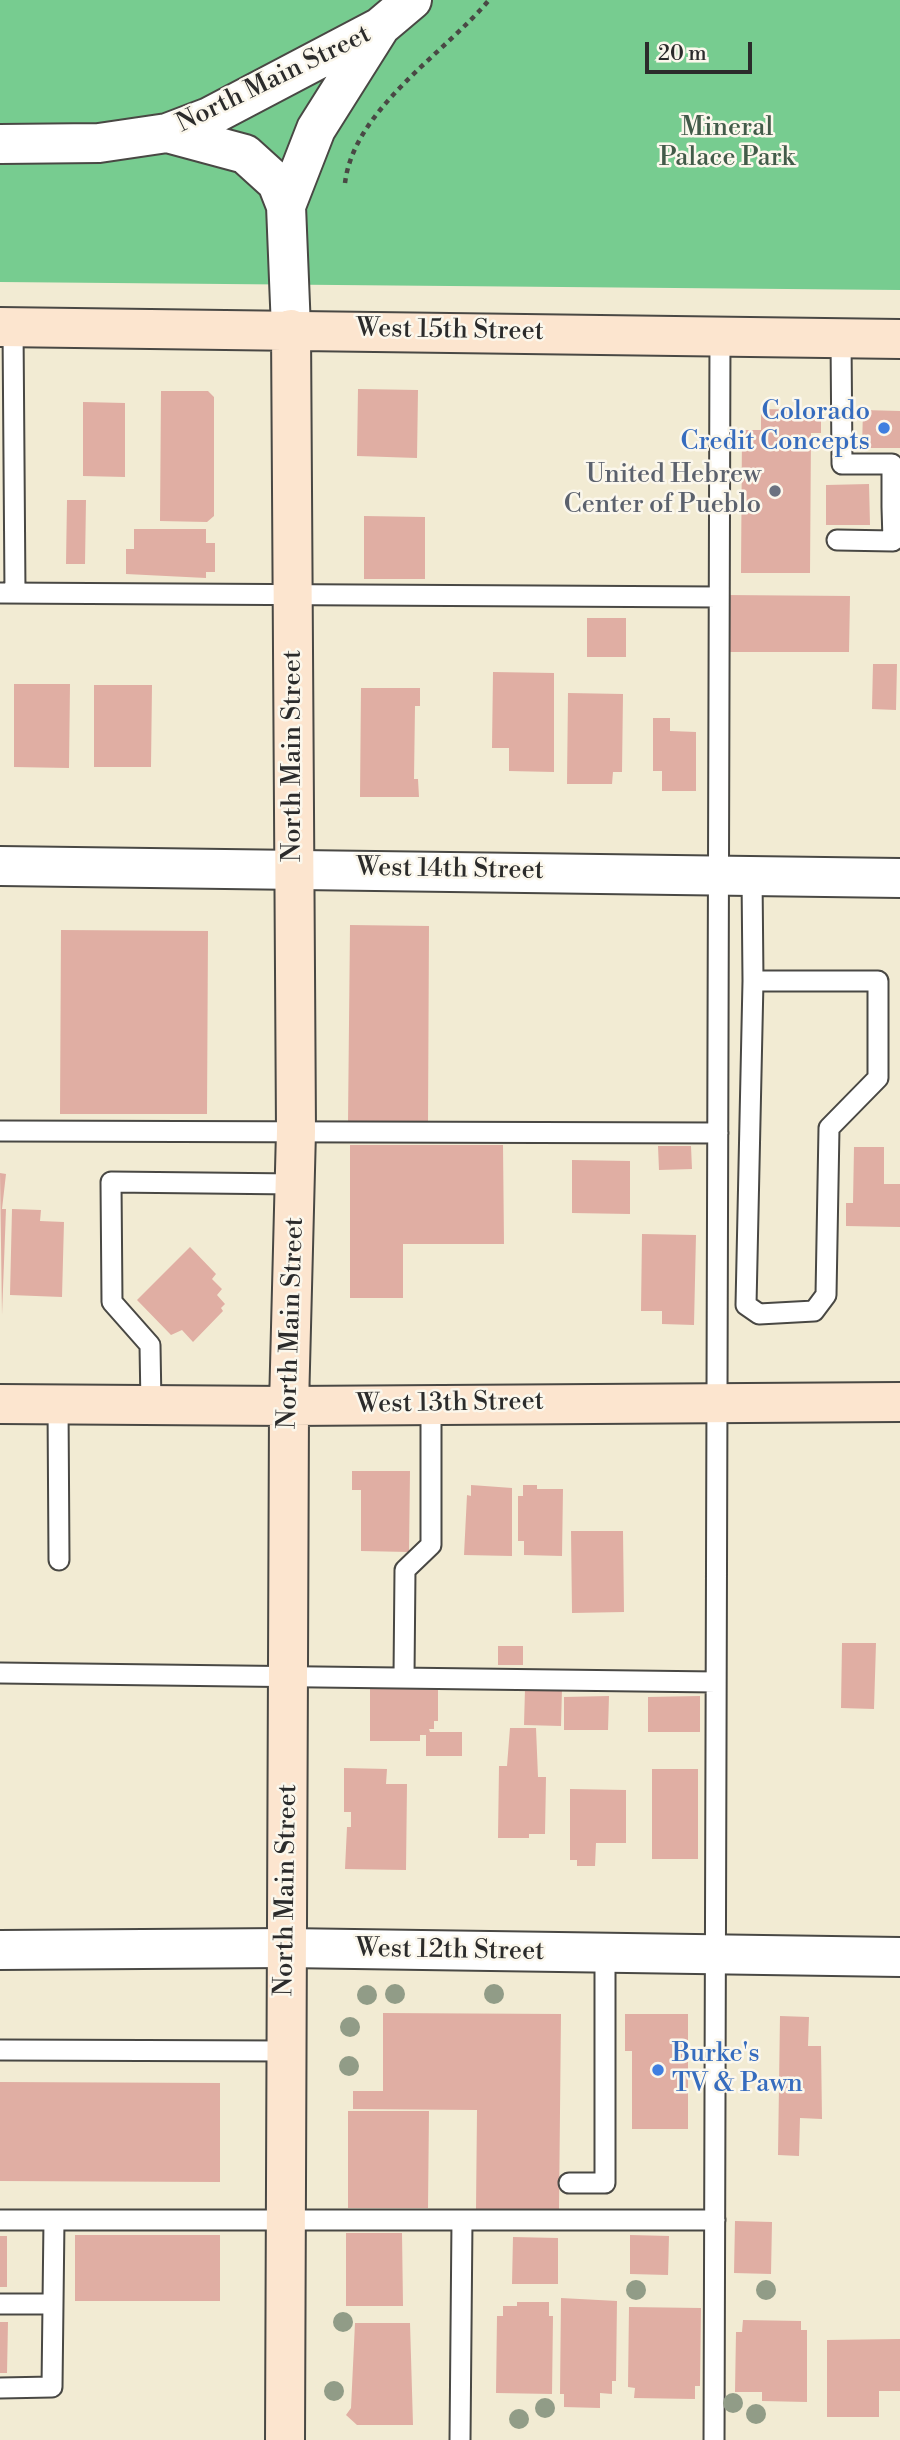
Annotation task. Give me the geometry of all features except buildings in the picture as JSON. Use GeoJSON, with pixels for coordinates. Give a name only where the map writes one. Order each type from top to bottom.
{"type":"FeatureCollection","features":[{"type":"Feature","properties":{"kind":"street","name":"North Main Street"},"geometry":{"type":"LineString","coordinates":[[0,144],[99,143],[167,133],[209,117],[380,27],[412,0]]}},
{"type":"Feature","properties":{"kind":"street","name":"North Main Street"},"geometry":{"type":"LineString","coordinates":[[286,206],[316,129],[380,27]]}},
{"type":"Feature","properties":{"kind":"street","name":"North Main Street"},"geometry":{"type":"LineString","coordinates":[[167,133],[245,154],[277,183],[286,206],[291,329],[296,1184],[289,1406],[285,2440]]}},
{"type":"Feature","properties":{"kind":"street","name":"West 15th Street"},"geometry":{"type":"LineString","coordinates":[[7,327],[900,339]]}},
{"type":"Feature","properties":{"kind":"street","name":"West 14th Street"},"geometry":{"type":"LineString","coordinates":[[0,866],[295,867],[900,878]]}},
{"type":"Feature","properties":{"kind":"street","name":"West 13th Street"},"geometry":{"type":"LineString","coordinates":[[0,1404],[289,1406],[717,1401],[900,1402]]}},
{"type":"Feature","properties":{"kind":"street","name":"West 12th Street"},"geometry":{"type":"LineString","coordinates":[[0,1950],[286,1948],[900,1957]]}},
{"type":"Feature","properties":{"kind":"lane"},"geometry":{"type":"LineString","coordinates":[[7,327],[8,593],[719,597]]}},
{"type":"Feature","properties":{"kind":"lane"},"geometry":{"type":"LineString","coordinates":[[720,335],[719,597],[735,875],[753,981],[746,1305],[759,1314],[814,1311],[827,1296],[829,1128],[878,1078],[878,981],[753,981]]}},
{"type":"Feature","properties":{"kind":"lane"},"geometry":{"type":"LineString","coordinates":[[837,540],[892,541],[896,507],[892,464],[842,464],[841,338]]}},
{"type":"Feature","properties":{"kind":"lane"},"geometry":{"type":"LineString","coordinates":[[714,2440],[718,1133],[735,875]]}},
{"type":"Feature","properties":{"kind":"lane"},"geometry":{"type":"LineString","coordinates":[[0,1131],[718,1133]]}},
{"type":"Feature","properties":{"kind":"lane"},"geometry":{"type":"LineString","coordinates":[[151,1405],[150,1345],[112,1303],[111,1182],[296,1184]]}},
{"type":"Feature","properties":{"kind":"lane"},"geometry":{"type":"LineString","coordinates":[[58,1404],[59,1560]]}},
{"type":"Feature","properties":{"kind":"lane"},"geometry":{"type":"LineString","coordinates":[[404,1676],[405,1570],[432,1545],[431,1405]]}},
{"type":"Feature","properties":{"kind":"lane"},"geometry":{"type":"LineString","coordinates":[[0,1674],[288,1674],[716,1682]]}},
{"type":"Feature","properties":{"kind":"lane"},"geometry":{"type":"LineString","coordinates":[[569,2183],[605,2183],[605,1953]]}},
{"type":"Feature","properties":{"kind":"lane"},"geometry":{"type":"LineString","coordinates":[[0,2050],[285,2052]]}},
{"type":"Feature","properties":{"kind":"lane"},"geometry":{"type":"LineString","coordinates":[[0,2220],[715,2220]]}},
{"type":"Feature","properties":{"kind":"lane"},"geometry":{"type":"LineString","coordinates":[[0,2388],[52,2387],[54,2220]]}},
{"type":"Feature","properties":{"kind":"lane"},"geometry":{"type":"LineString","coordinates":[[460,2440],[462,2220]]}},
{"type":"Feature","properties":{"kind":"lane"},"geometry":{"type":"LineString","coordinates":[[0,2304],[53,2304]]}},
{"type":"Feature","properties":{"kind":"path"},"geometry":{"type":"LineString","coordinates":[[345,183],[348,161],[366,130],[412,77],[489,0]]}},
{"type":"Feature","properties":{"kind":"green space","name":"Mineral Palace Park"},"geometry":{"type":"Polygon","coordinates":[[[0,0],[900,0],[900,290],[0,282],[0,0]]]}},
{"type":"Feature","properties":{"kind":"place","name":"Colorado Credit Concepts"},"geometry":{"type":"Point","coordinates":[884,428]}},
{"type":"Feature","properties":{"kind":"place","name":"United Hebrew Center of Pueblo"},"geometry":{"type":"Point","coordinates":[775,491]}},
{"type":"Feature","properties":{"kind":"place","name":"Burke's TV & Pawn"},"geometry":{"type":"Point","coordinates":[658,2070]}}]}
